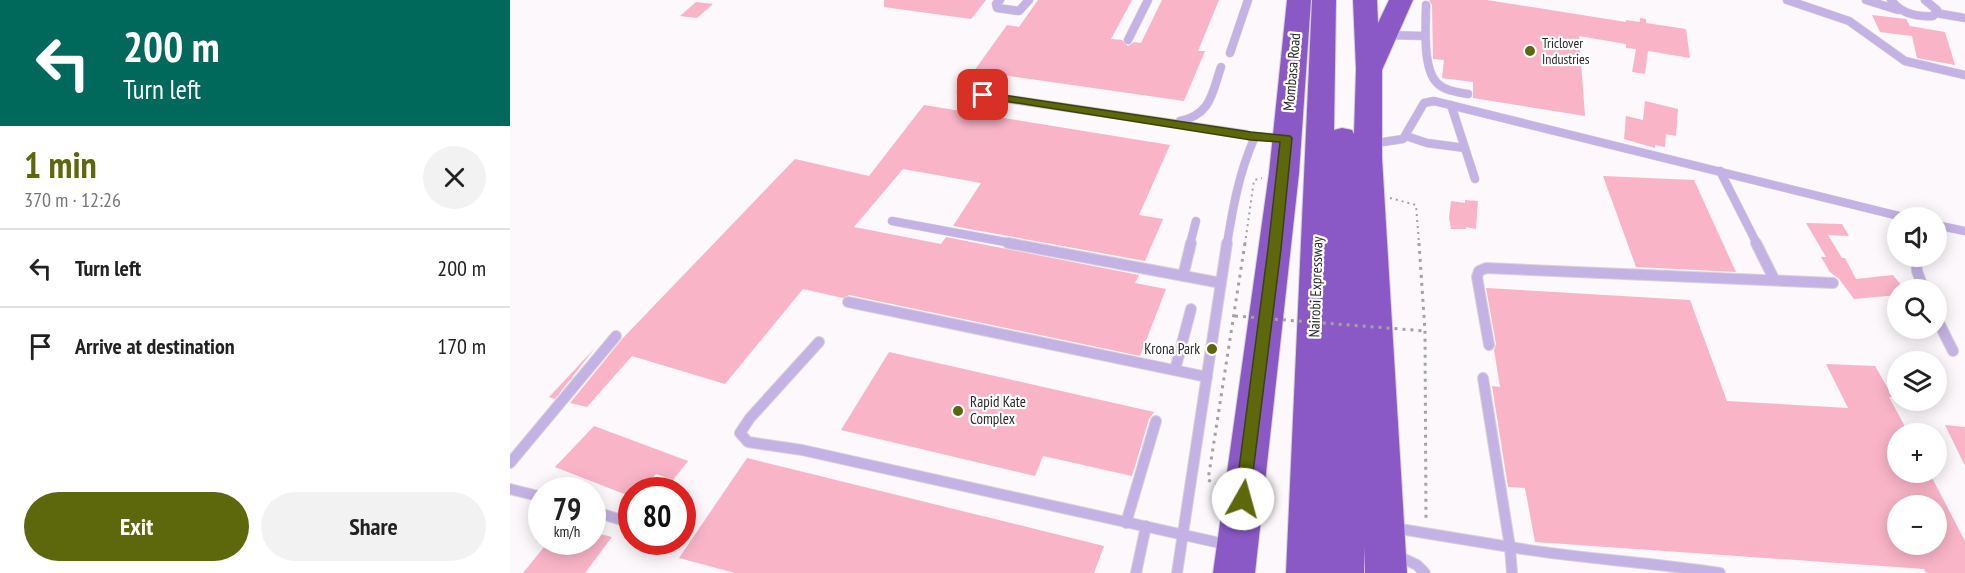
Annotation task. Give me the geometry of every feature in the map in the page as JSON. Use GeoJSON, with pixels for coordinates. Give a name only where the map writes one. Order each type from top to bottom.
{"type":"FeatureCollection","features":[{"type":"Feature","properties":{"kind":"highway","name":"Mombasa Road"},"geometry":{"type":"LineString","coordinates":[[1242,564],[1243,499],[1284,173],[1299,0]]}},
{"type":"Feature","properties":{"kind":"highway","name":"Nairobi Expressway"},"geometry":{"type":"LineString","coordinates":[[1307,573],[1324,0]]}},
{"type":"Feature","properties":{"kind":"highway","name":"Nairobi Expressway"},"geometry":{"type":"LineString","coordinates":[[1339,0],[1344,210],[1343,573]]}},
{"type":"Feature","properties":{"kind":"highway"},"geometry":{"type":"LineString","coordinates":[[1365,0],[1370,69],[1368,145],[1385,550]]}},
{"type":"Feature","properties":{"kind":"highway"},"geometry":{"type":"LineString","coordinates":[[1370,69],[1401,0]]}},
{"type":"Feature","properties":{"kind":"highway"},"geometry":{"type":"LineString","coordinates":[[1242,564],[1251,435]]}},
{"type":"Feature","properties":{"kind":"lane"},"geometry":{"type":"LineString","coordinates":[[1000,0],[996,4],[997,9],[1015,12],[1022,9],[1029,0]]}},
{"type":"Feature","properties":{"kind":"lane"},"geometry":{"type":"LineString","coordinates":[[1128,40],[1148,0]]}},
{"type":"Feature","properties":{"kind":"lane"},"geometry":{"type":"LineString","coordinates":[[1230,53],[1248,0]]}},
{"type":"Feature","properties":{"kind":"lane"},"geometry":{"type":"LineString","coordinates":[[1787,0],[1849,21],[1905,61],[1965,75]]}},
{"type":"Feature","properties":{"kind":"lane"},"geometry":{"type":"LineString","coordinates":[[1866,0],[1927,17],[1936,13],[1965,18]]}},
{"type":"Feature","properties":{"kind":"lane"},"geometry":{"type":"LineString","coordinates":[[1892,0],[1894,5],[1904,12]]}},
{"type":"Feature","properties":{"kind":"lane"},"geometry":{"type":"LineString","coordinates":[[1925,0],[1935,7],[1936,13]]}},
{"type":"Feature","properties":{"kind":"lane"},"geometry":{"type":"LineString","coordinates":[[1426,5],[1425,36],[1433,79],[1448,89],[1468,94]]}},
{"type":"Feature","properties":{"kind":"lane"},"geometry":{"type":"LineString","coordinates":[[1386,35],[1425,36]]}},
{"type":"Feature","properties":{"kind":"lane"},"geometry":{"type":"LineString","coordinates":[[1176,124],[1178,121],[1195,118],[1203,113],[1221,67]]}},
{"type":"Feature","properties":{"kind":"lane"},"geometry":{"type":"LineString","coordinates":[[961,92],[1251,136],[1286,138]]}},
{"type":"Feature","properties":{"kind":"lane"},"geometry":{"type":"LineString","coordinates":[[1368,145],[1397,141],[1406,136],[1424,103],[1434,101],[1887,213]]}},
{"type":"Feature","properties":{"kind":"lane"},"geometry":{"type":"LineString","coordinates":[[1451,105],[1474,179]]}},
{"type":"Feature","properties":{"kind":"lane"},"geometry":{"type":"LineString","coordinates":[[1177,573],[1234,198],[1243,164],[1254,142],[1251,136]]}},
{"type":"Feature","properties":{"kind":"lane"},"geometry":{"type":"LineString","coordinates":[[1406,136],[1427,143],[1465,148]]}},
{"type":"Feature","properties":{"kind":"lane"},"geometry":{"type":"LineString","coordinates":[[1720,171],[1774,279]]}},
{"type":"Feature","properties":{"kind":"lane"},"geometry":{"type":"LineString","coordinates":[[892,221],[1221,283]]}},
{"type":"Feature","properties":{"kind":"lane"},"geometry":{"type":"LineString","coordinates":[[1183,276],[1196,221]]}},
{"type":"Feature","properties":{"kind":"lane"},"geometry":{"type":"LineString","coordinates":[[1947,227],[1965,231]]}},
{"type":"Feature","properties":{"kind":"lane"},"geometry":{"type":"LineString","coordinates":[[1490,345],[1477,277],[1479,271],[1486,268],[1833,283]]}},
{"type":"Feature","properties":{"kind":"lane"},"geometry":{"type":"LineString","coordinates":[[848,302],[1207,377]]}},
{"type":"Feature","properties":{"kind":"lane"},"geometry":{"type":"LineString","coordinates":[[1175,370],[1191,309]]}},
{"type":"Feature","properties":{"kind":"lane"},"geometry":{"type":"LineString","coordinates":[[510,463],[616,336]]}},
{"type":"Feature","properties":{"kind":"lane"},"geometry":{"type":"LineString","coordinates":[[1947,339],[1953,351]]}},
{"type":"Feature","properties":{"kind":"lane"},"geometry":{"type":"LineString","coordinates":[[819,342],[750,418],[740,433],[748,442],[802,450],[1126,523],[1183,533],[1242,564]]}},
{"type":"Feature","properties":{"kind":"lane"},"geometry":{"type":"LineString","coordinates":[[1483,378],[1510,547],[1512,573]]}},
{"type":"Feature","properties":{"kind":"lane"},"geometry":{"type":"LineString","coordinates":[[1126,523],[1156,421]]}},
{"type":"Feature","properties":{"kind":"lane"},"geometry":{"type":"LineString","coordinates":[[510,489],[528,494]]}},
{"type":"Feature","properties":{"kind":"lane"},"geometry":{"type":"LineString","coordinates":[[1136,573],[1146,526]]}},
{"type":"Feature","properties":{"kind":"lane"},"geometry":{"type":"LineString","coordinates":[[1385,550],[1426,532],[1556,555],[1661,564],[1720,573]]}},
{"type":"Feature","properties":{"kind":"lane"},"geometry":{"type":"LineString","coordinates":[[1385,550],[1417,565],[1425,573]]}},
{"type":"Feature","properties":{"kind":"path"},"geometry":{"type":"LineString","coordinates":[[1243,499],[1208,480],[1254,180],[1284,173]]}},
{"type":"Feature","properties":{"kind":"path"},"geometry":{"type":"LineString","coordinates":[[1370,193],[1416,204],[1425,332],[1426,532]]}},
{"type":"Feature","properties":{"kind":"path"},"geometry":{"type":"LineString","coordinates":[[1235,315],[1425,332]]}},
{"type":"Feature","properties":{"kind":"building"},"geometry":{"type":"Polygon","coordinates":[[[884,0],[986,0],[971,19],[884,7],[884,0]]]}},
{"type":"Feature","properties":{"kind":"building"},"geometry":{"type":"Polygon","coordinates":[[[1038,0],[1132,0],[1111,39],[1122,40],[1128,46],[1134,42],[1141,43],[1162,0],[1219,0],[1198,51],[1205,51],[1184,101],[974,71],[1007,25],[1019,27],[1038,0]]]}},
{"type":"Feature","properties":{"kind":"building","name":"Triclover Industries"},"geometry":{"type":"Polygon","coordinates":[[[1429,0],[1487,0],[1626,22],[1626,20],[1640,22],[1640,18],[1646,19],[1646,23],[1686,29],[1690,58],[1648,51],[1645,74],[1632,72],[1636,49],[1626,48],[1626,44],[1579,36],[1585,116],[1473,98],[1473,82],[1442,78],[1444,60],[1433,59],[1432,5],[1429,0]]]}},
{"type":"Feature","properties":{"kind":"building"},"geometry":{"type":"Polygon","coordinates":[[[696,2],[713,4],[697,18],[680,16],[696,2]]]}},
{"type":"Feature","properties":{"kind":"building"},"geometry":{"type":"Polygon","coordinates":[[[1872,15],[1906,19],[1910,26],[1945,32],[1955,65],[1917,58],[1912,36],[1880,32],[1872,15]]]}},
{"type":"Feature","properties":{"kind":"building"},"geometry":{"type":"Polygon","coordinates":[[[1645,101],[1678,109],[1676,136],[1666,134],[1665,147],[1655,145],[1655,148],[1624,139],[1626,116],[1643,120],[1645,101]]]}},
{"type":"Feature","properties":{"kind":"building"},"geometry":{"type":"Polygon","coordinates":[[[924,105],[1170,145],[1139,215],[1163,219],[1145,261],[953,226],[981,183],[903,169],[854,227],[941,244],[946,237],[1139,275],[1135,283],[1166,289],[1140,356],[849,295],[843,298],[803,289],[725,384],[632,356],[587,407],[570,403],[622,339],[795,159],[869,176],[924,105]]]}},
{"type":"Feature","properties":{"kind":"building"},"geometry":{"type":"Polygon","coordinates":[[[1603,176],[1694,180],[1736,272],[1636,267],[1603,176]]]}},
{"type":"Feature","properties":{"kind":"building"},"geometry":{"type":"Polygon","coordinates":[[[1465,200],[1478,201],[1476,229],[1466,227],[1466,229],[1451,229],[1449,218],[1451,201],[1465,203],[1465,200]]]}},
{"type":"Feature","properties":{"kind":"building"},"geometry":{"type":"Polygon","coordinates":[[[1806,223],[1842,224],[1849,236],[1828,235],[1842,258],[1845,258],[1856,279],[1893,275],[1896,279],[1887,279],[1887,296],[1854,299],[1839,279],[1830,272],[1821,257],[1826,257],[1806,223]]]}},
{"type":"Feature","properties":{"kind":"building"},"geometry":{"type":"Polygon","coordinates":[[[1486,288],[1690,300],[1727,401],[1848,408],[1826,364],[1875,366],[1887,387],[1887,411],[1897,411],[1903,423],[1887,423],[1887,483],[1935,483],[1941,495],[1887,495],[1887,555],[1947,555],[1947,506],[1965,541],[1965,573],[1926,573],[1924,569],[1535,542],[1525,488],[1508,487],[1492,386],[1500,387],[1494,350],[1496,344],[1486,288]]]}},
{"type":"Feature","properties":{"kind":"building"},"geometry":{"type":"Polygon","coordinates":[[[595,348],[555,399],[549,397],[595,348]]]}},
{"type":"Feature","properties":{"kind":"building","name":"Rapid Kate Complex"},"geometry":{"type":"Polygon","coordinates":[[[889,352],[1154,412],[1149,419],[1132,476],[1043,456],[1035,476],[841,430],[889,352]]]}},
{"type":"Feature","properties":{"kind":"building"},"geometry":{"type":"Polygon","coordinates":[[[1947,425],[1965,427],[1965,466],[1947,429],[1947,425]]]}},
{"type":"Feature","properties":{"kind":"building"},"geometry":{"type":"Polygon","coordinates":[[[594,426],[688,461],[675,477],[656,474],[653,477],[618,477],[618,492],[606,487],[606,477],[581,477],[555,467],[594,426]]]}},
{"type":"Feature","properties":{"kind":"building"},"geometry":{"type":"Polygon","coordinates":[[[747,458],[1104,546],[1094,573],[735,573],[679,558],[681,555],[696,555],[696,533],[747,458]]]}},
{"type":"Feature","properties":{"kind":"building"},"geometry":{"type":"Polygon","coordinates":[[[606,536],[612,537],[606,545],[606,536]]]}},
{"type":"Feature","properties":{"kind":"building"},"geometry":{"type":"Polygon","coordinates":[[[538,555],[598,555],[585,573],[523,573],[538,555]]]}},
{"type":"Feature","properties":{"kind":"place","name":"Triclover Industries"},"geometry":{"type":"Point","coordinates":[1530,51]}},
{"type":"Feature","properties":{"kind":"place","name":"Krona Park"},"geometry":{"type":"Point","coordinates":[1212,349]}},
{"type":"Feature","properties":{"kind":"place","name":"Rapid Kate Complex"},"geometry":{"type":"Point","coordinates":[958,411]}},
{"type":"Feature","properties":{"kind":"route"},"geometry":{"type":"LineString","coordinates":[[983,95],[1251,136],[1286,138],[1275,249],[1243,499]]}}]}
